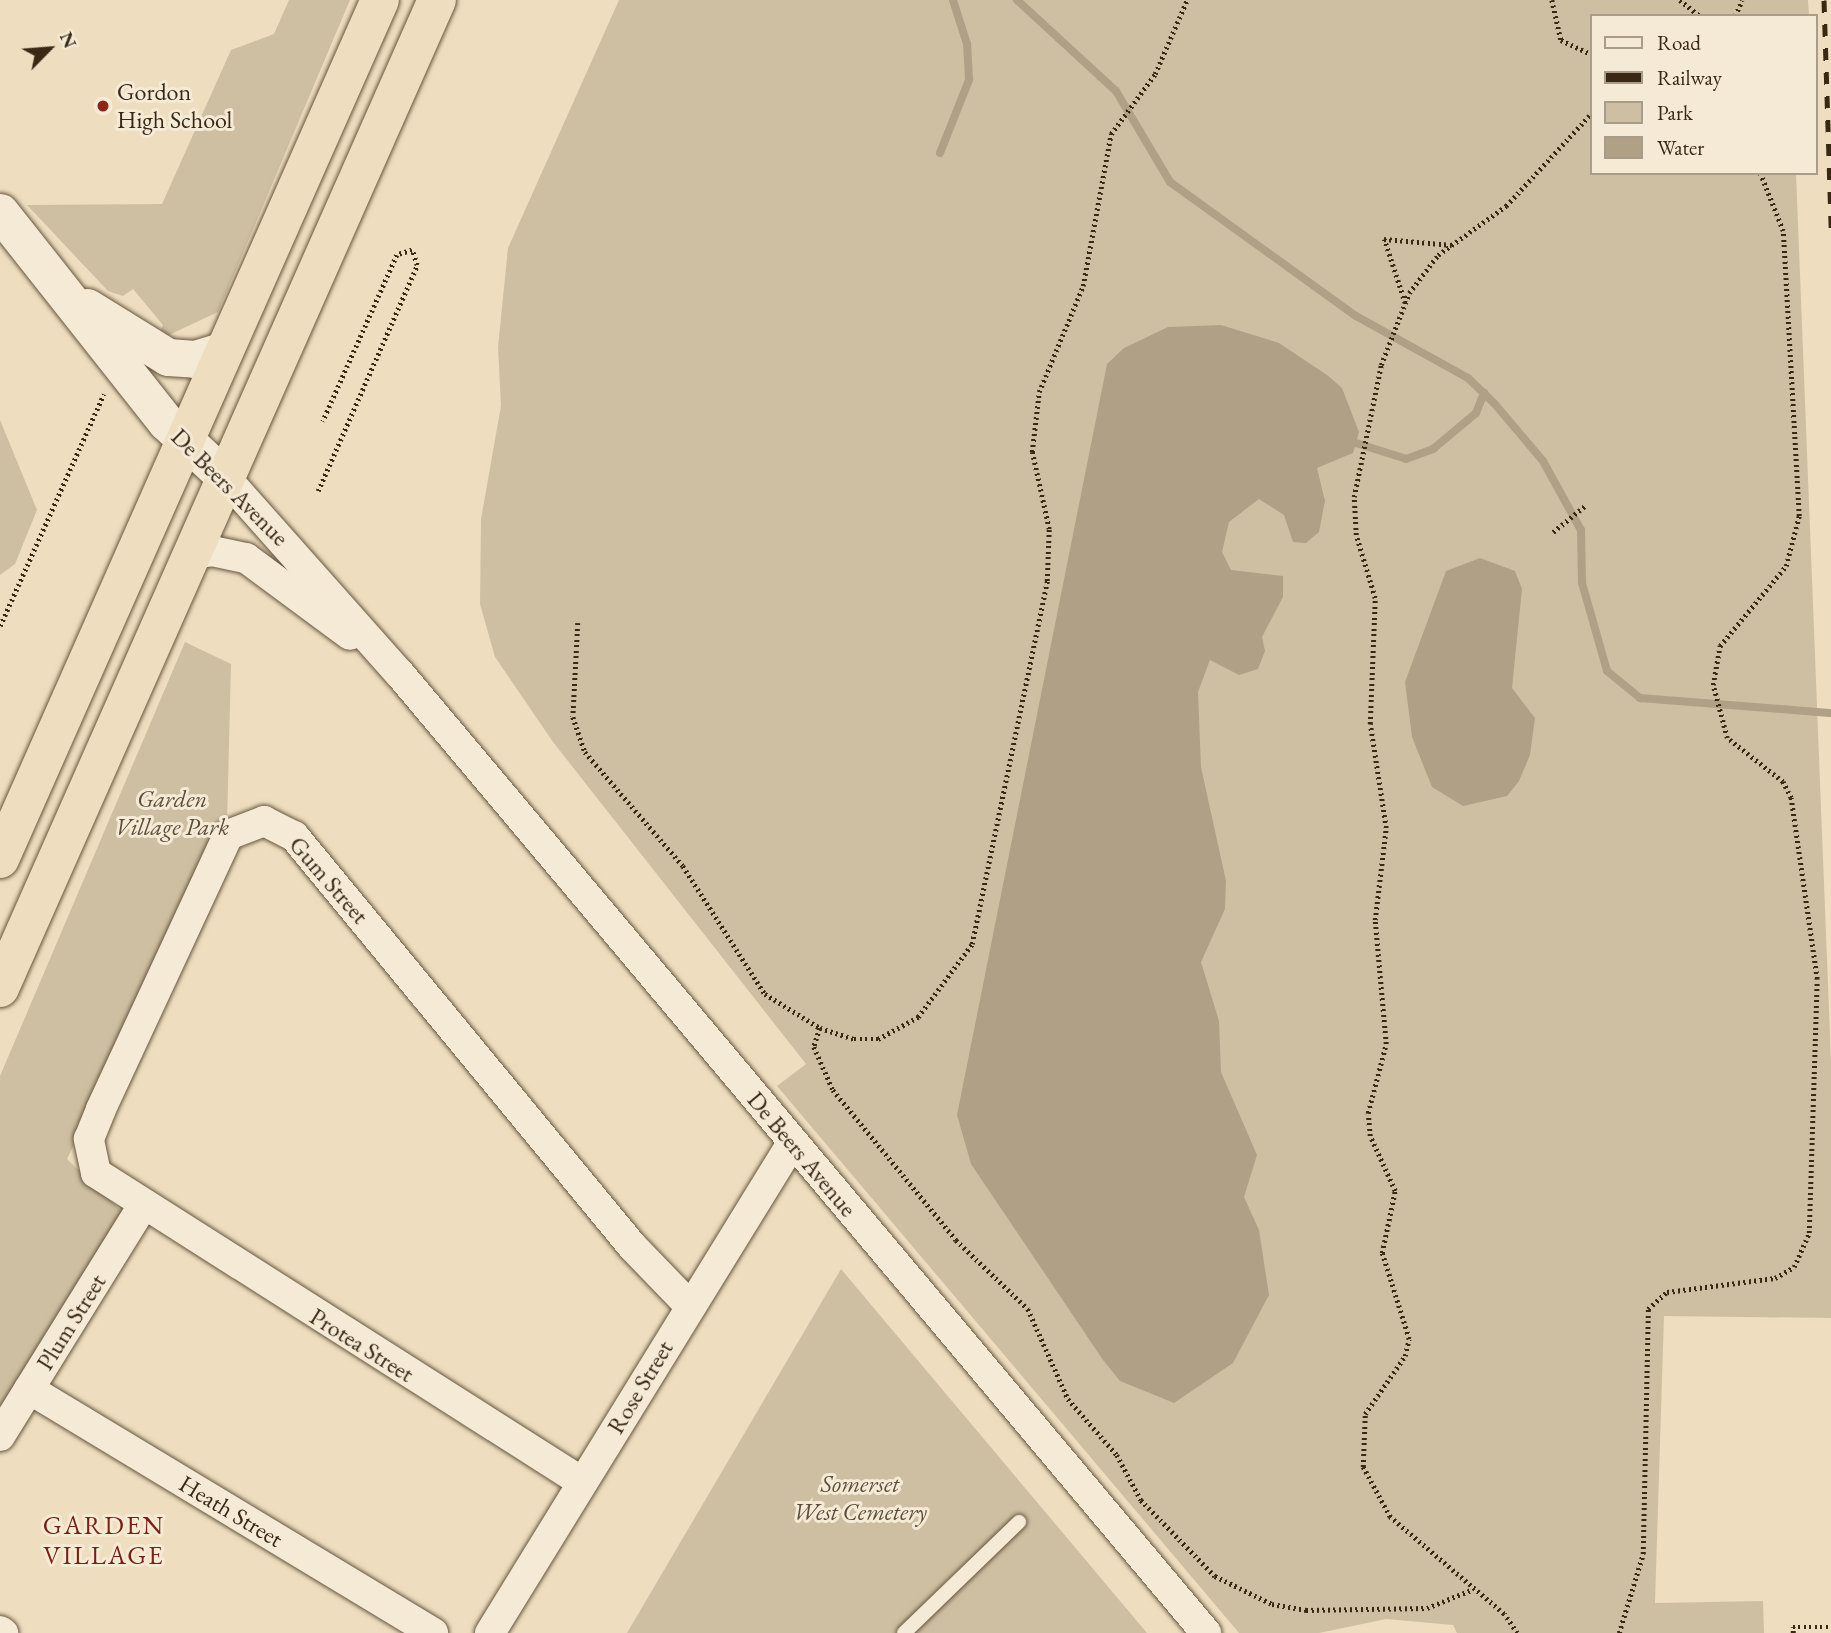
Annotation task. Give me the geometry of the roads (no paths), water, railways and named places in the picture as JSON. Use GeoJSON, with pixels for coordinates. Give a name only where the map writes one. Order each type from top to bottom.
{"type":"FeatureCollection","features":[{"type":"Feature","properties":{"kind":"highway"},"geometry":{"type":"LineString","coordinates":[[0,859],[380,0]]}},
{"type":"Feature","properties":{"kind":"highway"},"geometry":{"type":"LineString","coordinates":[[0,988],[188,555],[437,0]]}},
{"type":"Feature","properties":{"kind":"street","name":"De Beers Avenue"},"geometry":{"type":"LineString","coordinates":[[0,212],[68,293],[118,363],[185,440],[224,476],[400,674],[1206,1633]]}},
{"type":"Feature","properties":{"kind":"street","name":"De Beers Avenue"},"geometry":{"type":"LineString","coordinates":[[68,293],[168,357],[195,359],[224,350]]}},
{"type":"Feature","properties":{"kind":"street","name":"De Beers Avenue"},"geometry":{"type":"LineString","coordinates":[[188,555],[223,551],[260,565],[400,674]]}},
{"type":"Feature","properties":{"kind":"street","name":"Gum Street"},"geometry":{"type":"LineString","coordinates":[[142,1207],[96,1173],[89,1139],[208,868],[228,835],[264,821],[294,836],[632,1246],[690,1306]]}},
{"type":"Feature","properties":{"kind":"street","name":"Rose Street"},"geometry":{"type":"LineString","coordinates":[[490,1633],[792,1143]]}},
{"type":"Feature","properties":{"kind":"street","name":"Plum Street"},"geometry":{"type":"LineString","coordinates":[[0,1436],[142,1207]]}},
{"type":"Feature","properties":{"kind":"street","name":"Protea Street"},"geometry":{"type":"LineString","coordinates":[[142,1207],[582,1482]]}},
{"type":"Feature","properties":{"kind":"street","name":"Heath Street"},"geometry":{"type":"LineString","coordinates":[[29,1389],[433,1633]]}},
{"type":"Feature","properties":{"kind":"lane"},"geometry":{"type":"LineString","coordinates":[[904,1633],[1019,1522]]}},
{"type":"Feature","properties":{"kind":"water"},"geometry":{"type":"Polygon","coordinates":[[[1221,325],[1279,343],[1327,375],[1342,388],[1359,432],[1353,453],[1317,468],[1325,501],[1319,532],[1306,543],[1293,542],[1284,515],[1259,499],[1229,522],[1222,552],[1231,570],[1283,576],[1283,597],[1262,637],[1265,651],[1258,669],[1239,675],[1210,660],[1198,692],[1201,767],[1226,881],[1225,909],[1201,962],[1219,1021],[1221,1072],[1257,1155],[1244,1197],[1259,1230],[1269,1295],[1233,1363],[1174,1403],[1120,1381],[1103,1360],[971,1164],[957,1115],[1107,364],[1124,348],[1168,327],[1221,325]]]}},
{"type":"Feature","properties":{"kind":"water"},"geometry":{"type":"Polygon","coordinates":[[[1480,558],[1515,571],[1522,589],[1512,688],[1535,718],[1530,755],[1519,781],[1507,796],[1463,806],[1432,787],[1412,737],[1405,682],[1446,571],[1480,558]]]}},
{"type":"Feature","properties":{"kind":"waterway"},"geometry":{"type":"LineString","coordinates":[[940,153],[969,80],[967,44],[953,0]]}},
{"type":"Feature","properties":{"kind":"waterway"},"geometry":{"type":"LineString","coordinates":[[1017,0],[1116,91],[1170,182],[1356,316],[1468,378],[1494,403],[1543,461],[1581,530],[1582,583],[1607,671],[1640,698],[1829,713]]}},
{"type":"Feature","properties":{"kind":"waterway"},"geometry":{"type":"LineString","coordinates":[[1356,443],[1406,459],[1433,449],[1476,413],[1484,393]]}},
{"type":"Feature","properties":{"kind":"railway"},"geometry":{"type":"LineString","coordinates":[[1824,0],[1831,229]]}},
{"type":"Feature","properties":{"kind":"place","name":"Gordon High School"},"geometry":{"type":"Point","coordinates":[103,106]}},
{"type":"Feature","properties":{"kind":"district","name":"GARDEN VILLAGE"},"geometry":{"type":"Point","coordinates":[104,1541]}},
{"type":"Feature","properties":{"kind":"park label","name":"Garden Village Park"},"geometry":{"type":"Point","coordinates":[172,813]}},
{"type":"Feature","properties":{"kind":"park label","name":"Somerset West Cemetery"},"geometry":{"type":"Point","coordinates":[860,1498]}}]}
